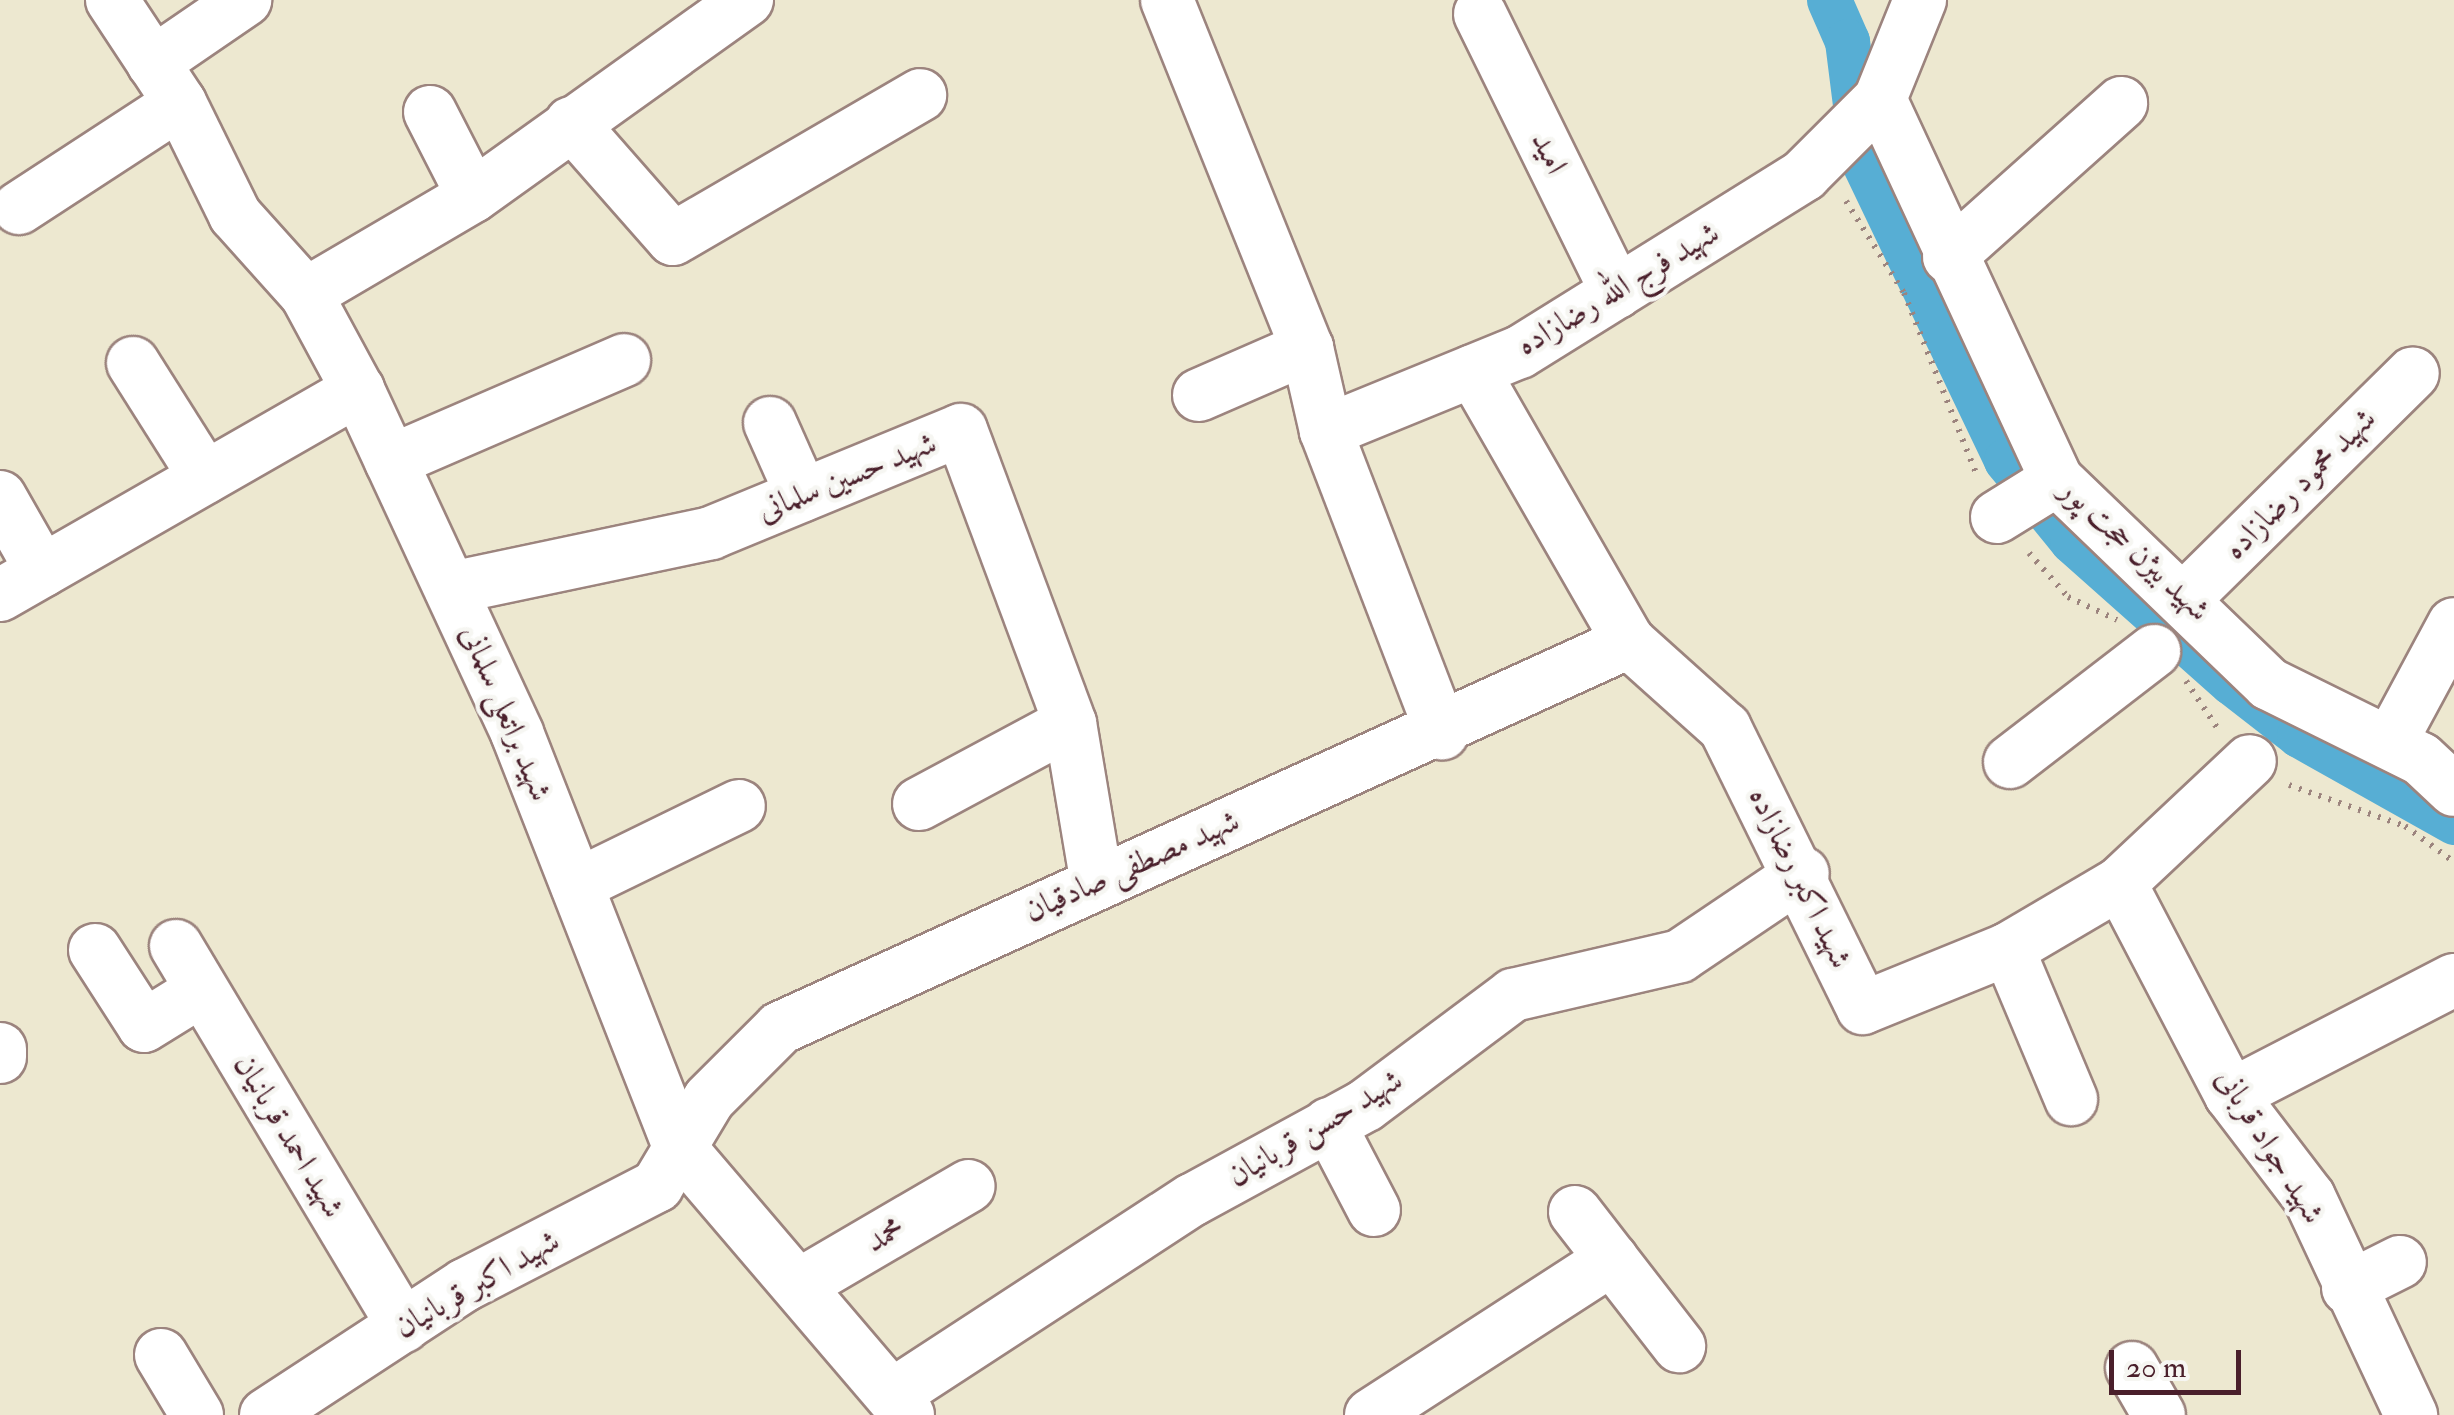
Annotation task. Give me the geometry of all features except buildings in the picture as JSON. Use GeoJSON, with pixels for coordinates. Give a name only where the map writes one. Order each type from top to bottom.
{"type":"FeatureCollection","features":[{"type":"Feature","properties":{"kind":"street","name":"شهید براتعلی سلمانی"},"geometry":{"type":"LineString","coordinates":[[112,0],[166,83],[234,215],[306,294],[358,390],[451,588],[577,885],[680,1148],[801,1284],[901,1405]]}},
{"type":"Feature","properties":{"kind":"street"},"geometry":{"type":"LineString","coordinates":[[19,208],[166,83],[245,0]]}},
{"type":"Feature","properties":{"kind":"street"},"geometry":{"type":"LineString","coordinates":[[306,294],[473,196],[746,0]]}},
{"type":"Feature","properties":{"kind":"street"},"geometry":{"type":"LineString","coordinates":[[1167,0],[1307,348],[1326,431],[1442,733]]}},
{"type":"Feature","properties":{"kind":"street"},"geometry":{"type":"LineString","coordinates":[[1880,99],[1920,0]]}},
{"type":"Feature","properties":{"kind":"street","name":"امید"},"geometry":{"type":"LineString","coordinates":[[1480,14],[1618,292]]}},
{"type":"Feature","properties":{"kind":"street"},"geometry":{"type":"LineString","coordinates":[[572,123],[672,239],[920,96]]}},
{"type":"Feature","properties":{"kind":"street","name":"شهید بیژن حجت پور"},"geometry":{"type":"LineString","coordinates":[[1880,99],[1948,256],[2057,480],[2187,596],[2269,684],[2390,743],[2454,790]]}},
{"type":"Feature","properties":{"kind":"street","name":"شهید فرج الله رضازاده"},"geometry":{"type":"LineString","coordinates":[[1326,431],[1473,370],[1618,292],[1804,176],[1880,99]]}},
{"type":"Feature","properties":{"kind":"street"},"geometry":{"type":"LineString","coordinates":[[1948,256],[2122,104]]}},
{"type":"Feature","properties":{"kind":"street"},"geometry":{"type":"LineString","coordinates":[[430,112],[473,196]]}},
{"type":"Feature","properties":{"kind":"street"},"geometry":{"type":"LineString","coordinates":[[1198,395],[1307,348]]}},
{"type":"Feature","properties":{"kind":"street"},"geometry":{"type":"LineString","coordinates":[[391,461],[624,360]]}},
{"type":"Feature","properties":{"kind":"street"},"geometry":{"type":"LineString","coordinates":[[134,362],[205,477]]}},
{"type":"Feature","properties":{"kind":"street","name":"شهید اکبر رضازاده"},"geometry":{"type":"LineString","coordinates":[[1473,370],[1629,642],[1725,728],[1803,873],[1863,1008],[2008,950],[2120,882],[2250,761]]}},
{"type":"Feature","properties":{"kind":"street","name":"شهید محمود رضازاده"},"geometry":{"type":"LineString","coordinates":[[2187,596],[2413,373]]}},
{"type":"Feature","properties":{"kind":"street"},"geometry":{"type":"LineString","coordinates":[[0,497],[21,583],[358,390]]}},
{"type":"Feature","properties":{"kind":"street"},"geometry":{"type":"LineString","coordinates":[[770,423],[802,495]]}},
{"type":"Feature","properties":{"kind":"street","name":"شهید حسین سلمانی"},"geometry":{"type":"LineString","coordinates":[[451,588],[711,533],[961,430],[1070,723],[1096,879]]}},
{"type":"Feature","properties":{"kind":"street"},"geometry":{"type":"LineString","coordinates":[[1997,517],[2057,480]]}},
{"type":"Feature","properties":{"kind":"street"},"geometry":{"type":"LineString","coordinates":[[2390,743],[2454,624]]}},
{"type":"Feature","properties":{"kind":"street","name":"شهید مصطفی صادقیان"},"geometry":{"type":"LineString","coordinates":[[680,1148],[709,1099],[780,1028],[1096,879],[1442,733],[1629,642]]}},
{"type":"Feature","properties":{"kind":"street"},"geometry":{"type":"LineString","coordinates":[[2010,762],[2154,651]]}},
{"type":"Feature","properties":{"kind":"street"},"geometry":{"type":"LineString","coordinates":[[919,804],[1070,723]]}},
{"type":"Feature","properties":{"kind":"street"},"geometry":{"type":"LineString","coordinates":[[577,885],[738,806]]}},
{"type":"Feature","properties":{"kind":"street","name":"شهید حسن قربانیان"},"geometry":{"type":"LineString","coordinates":[[901,1405],[1192,1200],[1329,1124],[1514,995],[1680,956],[1803,873]]}},
{"type":"Feature","properties":{"kind":"street","name":"شهید جواد قربانی"},"geometry":{"type":"LineString","coordinates":[[2120,882],[2231,1095],[2309,1197],[2410,1415]]}},
{"type":"Feature","properties":{"kind":"street","name":"شهید احمد قربانیان"},"geometry":{"type":"LineString","coordinates":[[176,946],[403,1326]]}},
{"type":"Feature","properties":{"kind":"street"},"geometry":{"type":"LineString","coordinates":[[95,950],[144,1026],[202,990]]}},
{"type":"Feature","properties":{"kind":"street"},"geometry":{"type":"LineString","coordinates":[[2008,950],[2071,1100]]}},
{"type":"Feature","properties":{"kind":"street"},"geometry":{"type":"LineString","coordinates":[[2231,1095],[2454,980]]}},
{"type":"Feature","properties":{"kind":"street"},"geometry":{"type":"LineString","coordinates":[[0,1049],[0,1057]]}},
{"type":"Feature","properties":{"kind":"street"},"geometry":{"type":"LineString","coordinates":[[1329,1124],[1374,1210]]}},
{"type":"Feature","properties":{"kind":"street","name":"شهید اکبر قربانیان"},"geometry":{"type":"LineString","coordinates":[[266,1415],[403,1326],[657,1186],[680,1148]]}},
{"type":"Feature","properties":{"kind":"street","name":"محمد"},"geometry":{"type":"LineString","coordinates":[[801,1284],[968,1186]]}},
{"type":"Feature","properties":{"kind":"street"},"geometry":{"type":"LineString","coordinates":[[1575,1212],[1679,1346]]}},
{"type":"Feature","properties":{"kind":"street"},"geometry":{"type":"LineString","coordinates":[[1370,1415],[1612,1259]]}},
{"type":"Feature","properties":{"kind":"street"},"geometry":{"type":"LineString","coordinates":[[2348,1288],[2400,1262]]}},
{"type":"Feature","properties":{"kind":"street"},"geometry":{"type":"LineString","coordinates":[[160,1355],[197,1415]]}},
{"type":"Feature","properties":{"kind":"street"},"geometry":{"type":"LineString","coordinates":[[2132,1368],[2159,1415]]}},
{"type":"Feature","properties":{"kind":"street"},"geometry":{"type":"LineString","coordinates":[[2432,1415],[2454,1407]]}},
{"type":"Feature","properties":{"kind":"waterway"},"geometry":{"type":"LineString","coordinates":[[1829,0],[1847,41],[1862,159],[2006,460],[2072,541],[2231,682],[2299,735],[2454,822]]}}]}
